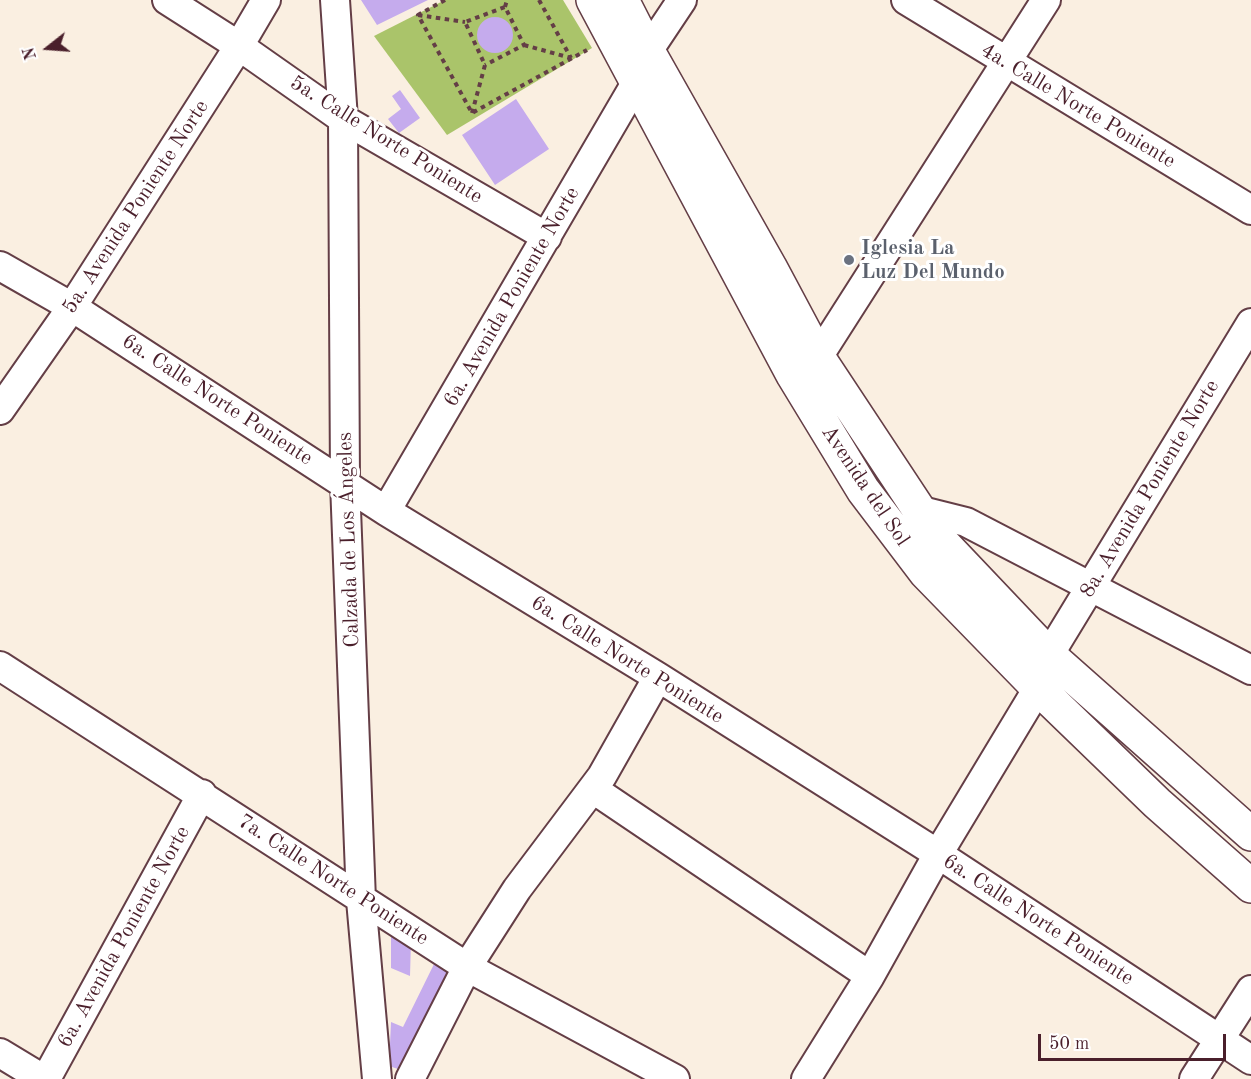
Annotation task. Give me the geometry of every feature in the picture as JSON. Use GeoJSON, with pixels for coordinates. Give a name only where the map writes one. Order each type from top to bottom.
{"type":"FeatureCollection","features":[{"type":"Feature","properties":{"kind":"main road","name":"Avenida del Sol"},"geometry":{"type":"LineString","coordinates":[[593,0],[793,375],[863,490],[926,573],[1038,688],[1157,802],[1251,886]]}},
{"type":"Feature","properties":{"kind":"main road","name":"Avenida del Sol"},"geometry":{"type":"LineString","coordinates":[[622,0],[648,51],[819,357],[937,537],[1049,655],[1251,834]]}},
{"type":"Feature","properties":{"kind":"street","name":"5a. Calle Norte Poniente"},"geometry":{"type":"LineString","coordinates":[[166,0],[239,46],[343,119],[547,237]]}},
{"type":"Feature","properties":{"kind":"street","name":"5a. Avenida Poniente Norte"},"geometry":{"type":"LineString","coordinates":[[0,410],[72,307],[266,0]]}},
{"type":"Feature","properties":{"kind":"street","name":"Calzada de Los Ángeles"},"geometry":{"type":"LineString","coordinates":[[335,0],[343,119],[345,483],[361,900],[377,1079]]}},
{"type":"Feature","properties":{"kind":"street"},"geometry":{"type":"LineString","coordinates":[[648,51],[682,0]]}},
{"type":"Feature","properties":{"kind":"street","name":"4a. Calle Norte Poniente"},"geometry":{"type":"LineString","coordinates":[[906,0],[1251,210]]}},
{"type":"Feature","properties":{"kind":"street"},"geometry":{"type":"LineString","coordinates":[[819,357],[1046,0]]}},
{"type":"Feature","properties":{"kind":"street","name":"6a. Avenida Poniente Norte"},"geometry":{"type":"LineString","coordinates":[[386,511],[636,83]]}},
{"type":"Feature","properties":{"kind":"street","name":"6a. Calle Norte Poniente"},"geometry":{"type":"LineString","coordinates":[[0,266],[72,307],[386,511],[658,677],[938,854],[1251,1060]]}},
{"type":"Feature","properties":{"kind":"street","name":"8a. Avenida Poniente Norte"},"geometry":{"type":"LineString","coordinates":[[1049,655],[1251,322]]}},
{"type":"Feature","properties":{"kind":"street"},"geometry":{"type":"LineString","coordinates":[[918,510],[966,522],[1251,670]]}},
{"type":"Feature","properties":{"kind":"street","name":"7a. Calle Norte Poniente"},"geometry":{"type":"LineString","coordinates":[[0,666],[202,794],[361,900],[467,967],[675,1079]]}},
{"type":"Feature","properties":{"kind":"street"},"geometry":{"type":"LineString","coordinates":[[410,1079],[467,967],[518,889],[602,776],[658,677]]}},
{"type":"Feature","properties":{"kind":"street"},"geometry":{"type":"LineString","coordinates":[[806,1079],[870,976],[938,854],[1038,688]]}},
{"type":"Feature","properties":{"kind":"street"},"geometry":{"type":"LineString","coordinates":[[592,789],[870,976]]}},
{"type":"Feature","properties":{"kind":"street","name":"6a. Avenida Poniente Norte"},"geometry":{"type":"LineString","coordinates":[[44,1079],[202,794]]}},
{"type":"Feature","properties":{"kind":"street"},"geometry":{"type":"LineString","coordinates":[[1194,1079],[1251,990]]}},
{"type":"Feature","properties":{"kind":"street"},"geometry":{"type":"LineString","coordinates":[[0,1053],[44,1079]]}},
{"type":"Feature","properties":{"kind":"path"},"geometry":{"type":"LineString","coordinates":[[418,15],[445,0]]}},
{"type":"Feature","properties":{"kind":"path"},"geometry":{"type":"LineString","coordinates":[[507,0],[505,7],[524,45]]}},
{"type":"Feature","properties":{"kind":"path"},"geometry":{"type":"LineString","coordinates":[[539,0],[571,58]]}},
{"type":"Feature","properties":{"kind":"path"},"geometry":{"type":"LineString","coordinates":[[418,15],[465,22],[505,7]]}},
{"type":"Feature","properties":{"kind":"path"},"geometry":{"type":"LineString","coordinates":[[418,15],[472,113]]}},
{"type":"Feature","properties":{"kind":"path"},"geometry":{"type":"LineString","coordinates":[[465,22],[485,65],[472,113]]}},
{"type":"Feature","properties":{"kind":"path"},"geometry":{"type":"LineString","coordinates":[[472,113],[612,37]]}},
{"type":"Feature","properties":{"kind":"path"},"geometry":{"type":"LineString","coordinates":[[485,65],[524,45],[571,58]]}},
{"type":"Feature","properties":{"kind":"green space"},"geometry":{"type":"Polygon","coordinates":[[[445,0],[563,0],[592,48],[447,135],[374,36],[445,0]]]}},
{"type":"Feature","properties":{"kind":"building"},"geometry":{"type":"Polygon","coordinates":[[[361,0],[428,0],[377,25],[361,0]]]}},
{"type":"Feature","properties":{"kind":"building"},"geometry":{"type":"Polygon","coordinates":[[[495,17],[508,22],[513,35],[508,48],[495,53],[482,48],[477,35],[482,22],[495,17]]]}},
{"type":"Feature","properties":{"kind":"building"},"geometry":{"type":"Polygon","coordinates":[[[400,90],[420,118],[399,133],[388,119],[401,109],[392,96],[400,90]]]}},
{"type":"Feature","properties":{"kind":"building"},"geometry":{"type":"Polygon","coordinates":[[[516,99],[549,149],[495,185],[462,135],[516,99]]]}},
{"type":"Feature","properties":{"kind":"building"},"geometry":{"type":"Polygon","coordinates":[[[391,929],[411,940],[410,976],[391,968],[391,929]]]}},
{"type":"Feature","properties":{"kind":"building"},"geometry":{"type":"Polygon","coordinates":[[[437,958],[454,967],[401,1070],[389,1066],[391,1022],[403,1027],[437,958]]]}},
{"type":"Feature","properties":{"kind":"place","name":"Iglesia La Luz Del Mundo"},"geometry":{"type":"Point","coordinates":[849,260]}}]}
